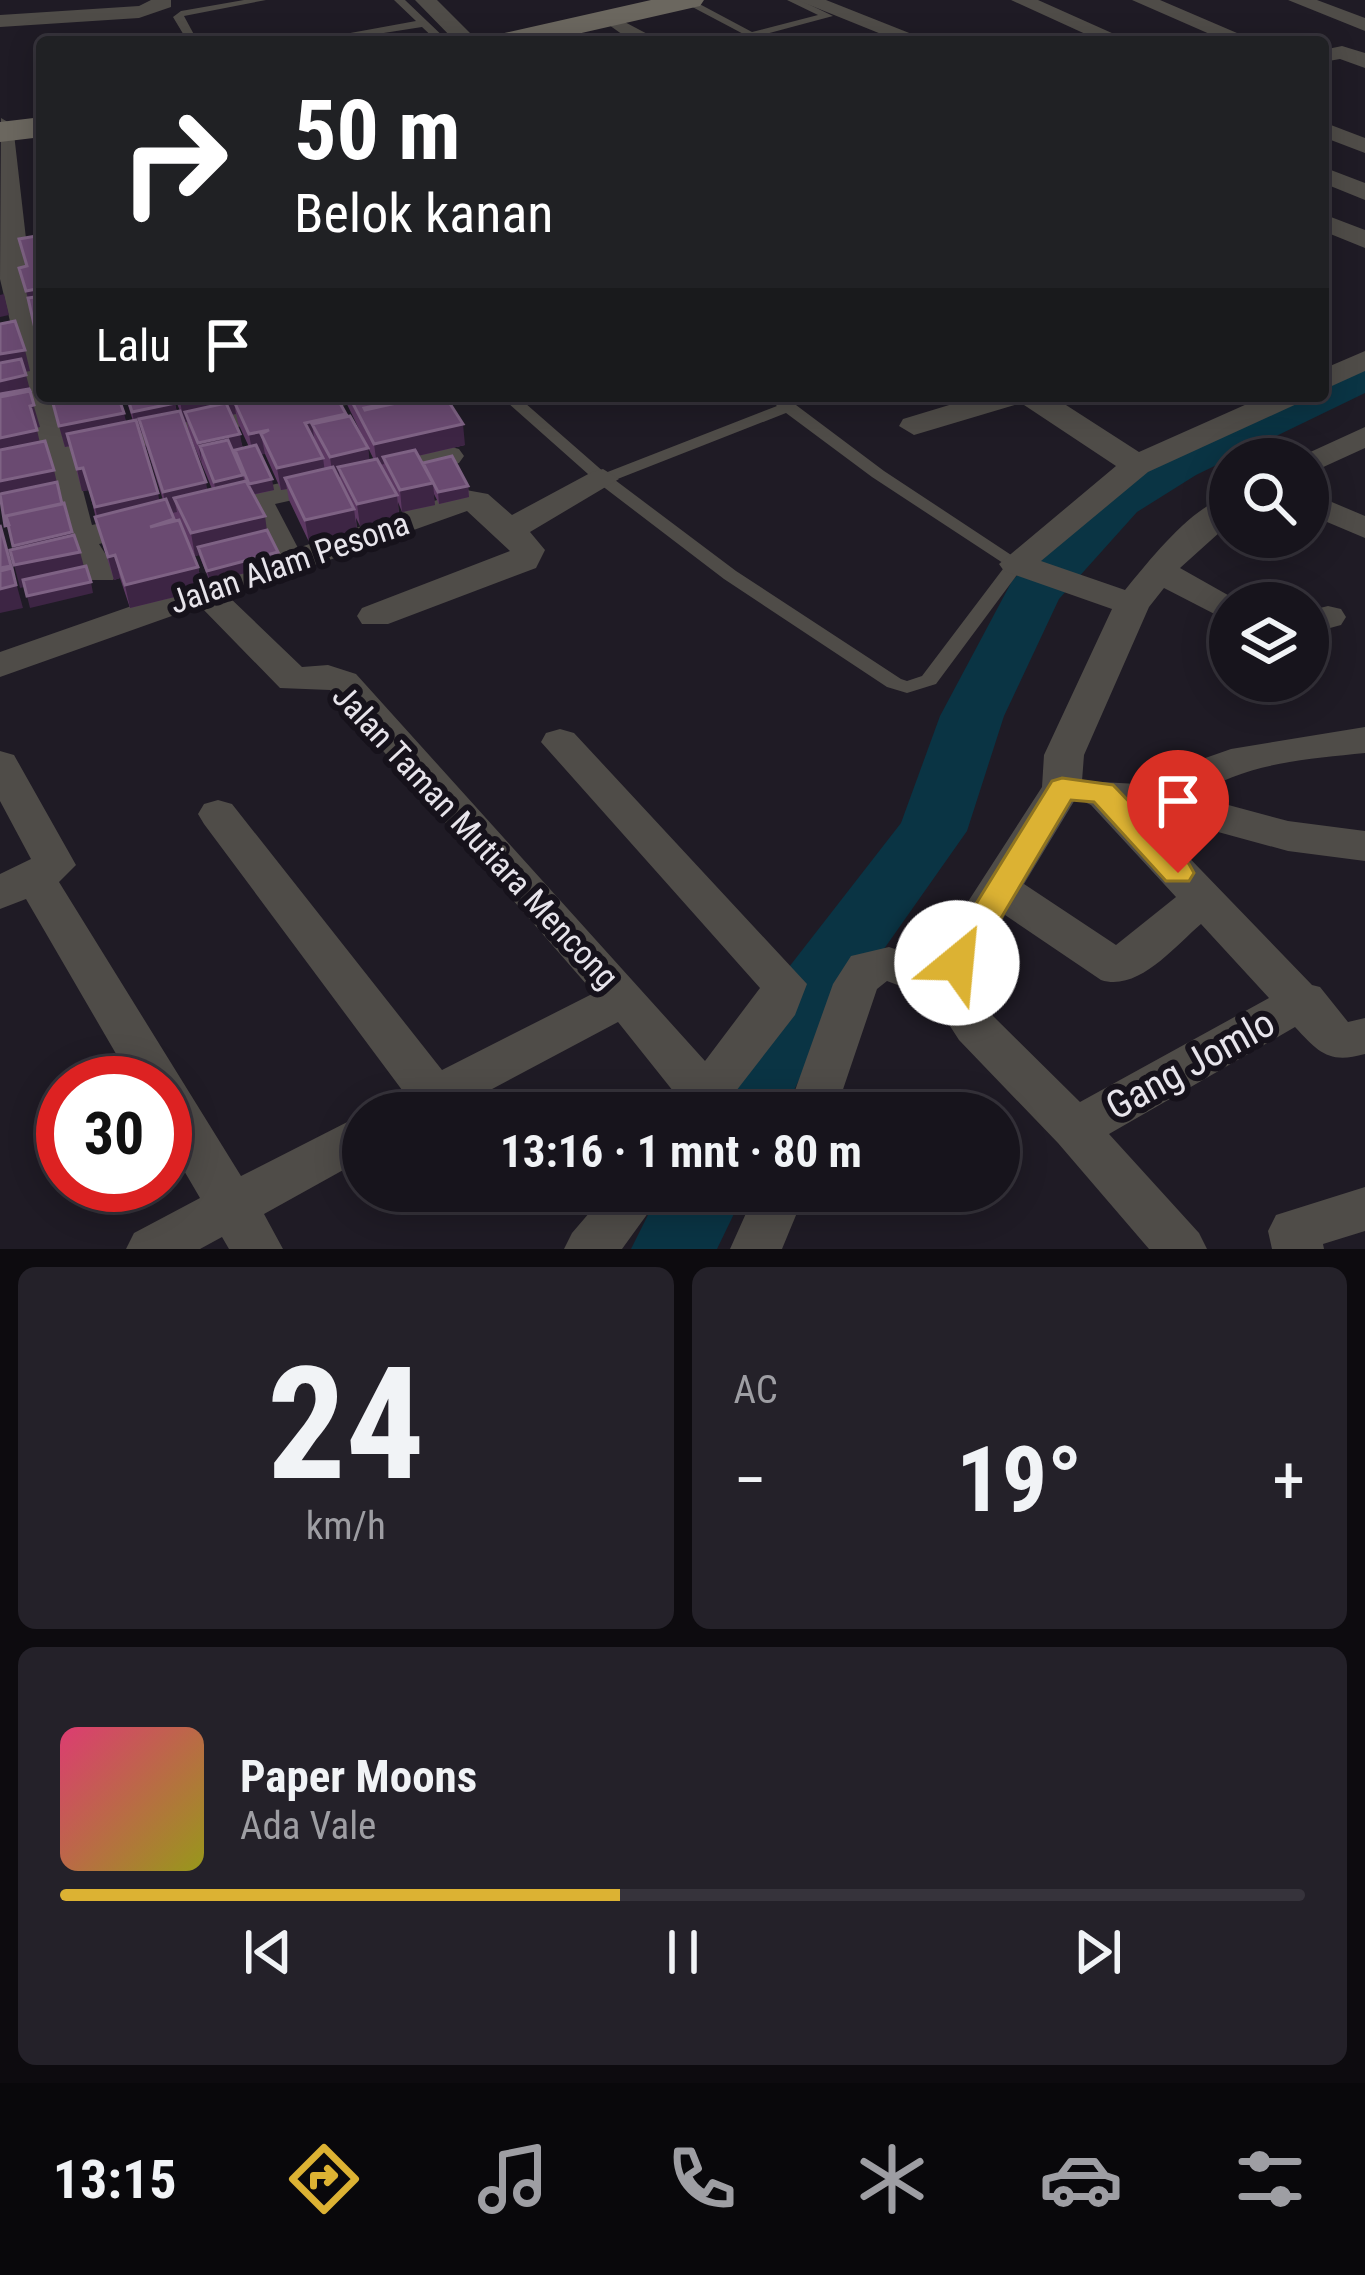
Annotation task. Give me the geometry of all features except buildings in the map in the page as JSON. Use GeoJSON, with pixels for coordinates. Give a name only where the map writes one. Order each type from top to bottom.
{"type":"FeatureCollection","features":[{"type":"Feature","properties":{"kind":"main road"},"geometry":{"type":"LineString","coordinates":[[569,36],[700,2]]}},
{"type":"Feature","properties":{"kind":"main road"},"geometry":{"type":"LineString","coordinates":[[535,36],[700,2]]}},
{"type":"Feature","properties":{"kind":"main road"},"geometry":{"type":"LineString","coordinates":[[1,128],[36,124]]}},
{"type":"Feature","properties":{"kind":"street"},"geometry":{"type":"LineString","coordinates":[[0,21],[54,8],[144,20],[161,7],[161,0]]}},
{"type":"Feature","properties":{"kind":"street"},"geometry":{"type":"LineString","coordinates":[[807,0],[895,36]]}},
{"type":"Feature","properties":{"kind":"street"},"geometry":{"type":"LineString","coordinates":[[1021,0],[1107,36]]}},
{"type":"Feature","properties":{"kind":"street"},"geometry":{"type":"LineString","coordinates":[[1043,9],[1074,0]]}},
{"type":"Feature","properties":{"kind":"street"},"geometry":{"type":"LineString","coordinates":[[1142,0],[1232,36]]}},
{"type":"Feature","properties":{"kind":"street"},"geometry":{"type":"LineString","coordinates":[[1298,0],[1365,25]]}},
{"type":"Feature","properties":{"kind":"street"},"geometry":{"type":"LineString","coordinates":[[425,11],[460,36]]}},
{"type":"Feature","properties":{"kind":"street"},"geometry":{"type":"LineString","coordinates":[[619,25],[638,36]]}},
{"type":"Feature","properties":{"kind":"street"},"geometry":{"type":"LineString","coordinates":[[1329,55],[1342,52],[1365,61]]}},
{"type":"Feature","properties":{"kind":"street"},"geometry":{"type":"LineString","coordinates":[[1,128],[22,316],[36,366]]}},
{"type":"Feature","properties":{"kind":"street"},"geometry":{"type":"LineString","coordinates":[[1329,131],[1365,146]]}},
{"type":"Feature","properties":{"kind":"street"},"geometry":{"type":"LineString","coordinates":[[1329,177],[1365,192]]}},
{"type":"Feature","properties":{"kind":"street"},"geometry":{"type":"LineString","coordinates":[[1329,225],[1365,240]]}},
{"type":"Feature","properties":{"kind":"street"},"geometry":{"type":"LineString","coordinates":[[1329,347],[1362,362]]}},
{"type":"Feature","properties":{"kind":"street"},"geometry":{"type":"LineString","coordinates":[[1329,377],[1362,362]]}},
{"type":"Feature","properties":{"kind":"street"},"geometry":{"type":"LineString","coordinates":[[46,402],[79,538],[101,573]]}},
{"type":"Feature","properties":{"kind":"street"},"geometry":{"type":"LineString","coordinates":[[0,466],[316,402]]}},
{"type":"Feature","properties":{"kind":"street"},"geometry":{"type":"LineString","coordinates":[[914,426],[992,402]]}},
{"type":"Feature","properties":{"kind":"street"},"geometry":{"type":"LineString","coordinates":[[1040,402],[1137,465]]}},
{"type":"Feature","properties":{"kind":"street"},"geometry":{"type":"LineString","coordinates":[[1035,571],[1137,465],[1261,402]]}},
{"type":"Feature","properties":{"kind":"street"},"geometry":{"type":"LineString","coordinates":[[1329,454],[1365,436]]}},
{"type":"Feature","properties":{"kind":"street"},"geometry":{"type":"LineString","coordinates":[[79,538],[448,456]]}},
{"type":"Feature","properties":{"kind":"street"},"geometry":{"type":"LineString","coordinates":[[375,616],[524,561],[528,550],[509,530],[603,479]]}},
{"type":"Feature","properties":{"kind":"street"},"geometry":{"type":"LineString","coordinates":[[256,498],[283,553]]}},
{"type":"Feature","properties":{"kind":"street","name":"Jalan Alam Pesona"},"geometry":{"type":"LineString","coordinates":[[0,664],[466,500],[476,501],[509,530]]}},
{"type":"Feature","properties":{"kind":"street"},"geometry":{"type":"LineString","coordinates":[[1329,512],[1365,528]]}},
{"type":"Feature","properties":{"kind":"street"},"geometry":{"type":"LineString","coordinates":[[1209,526],[1145,588],[1064,754],[1082,791],[1203,899],[1339,1043],[1365,1036]]}},
{"type":"Feature","properties":{"kind":"street"},"geometry":{"type":"LineString","coordinates":[[1035,571],[1145,588],[1209,605]]}},
{"type":"Feature","properties":{"kind":"street","name":"Jalan Taman Mutiara Mencong"},"geometry":{"type":"LineString","coordinates":[[214,604],[293,680],[335,677],[343,682],[625,998],[690,1092]]}},
{"type":"Feature","properties":{"kind":"street"},"geometry":{"type":"LineString","coordinates":[[1166,800],[1198,777],[1259,756],[1365,740]]}},
{"type":"Feature","properties":{"kind":"street","name":"Jalan Taman Mutiara Mencong"},"geometry":{"type":"LineString","coordinates":[[560,742],[784,984],[779,1002],[708,1092]]}},
{"type":"Feature","properties":{"kind":"street"},"geometry":{"type":"LineString","coordinates":[[0,764],[55,865],[21,891],[139,1056]]}},
{"type":"Feature","properties":{"kind":"street"},"geometry":{"type":"LineString","coordinates":[[1082,791],[1166,800],[1203,815],[1288,836],[1365,846]]}},
{"type":"Feature","properties":{"kind":"street"},"geometry":{"type":"LineString","coordinates":[[948,986],[967,940],[999,889],[1082,791]]}},
{"type":"Feature","properties":{"kind":"street","name":"Jalan Taman Mutiara Mencong"},"geometry":{"type":"LineString","coordinates":[[218,814],[410,1092]]}},
{"type":"Feature","properties":{"kind":"street"},"geometry":{"type":"LineString","coordinates":[[999,889],[1118,968],[1203,899]]}},
{"type":"Feature","properties":{"kind":"street"},"geometry":{"type":"LineString","coordinates":[[818,1092],[856,984],[867,968],[889,964],[948,986],[975,1027],[1075,1129],[1181,1249]]}},
{"type":"Feature","properties":{"kind":"street","name":"Jalan Taman Mutiara Mencong"},"geometry":{"type":"LineString","coordinates":[[441,1092],[625,998]]}},
{"type":"Feature","properties":{"kind":"street","name":"Gang Jomlo"},"geometry":{"type":"LineString","coordinates":[[1075,1129],[1302,1001]]}},
{"type":"Feature","properties":{"kind":"street"},"geometry":{"type":"LineString","coordinates":[[192,1140],[244,1228]]}},
{"type":"Feature","properties":{"kind":"street"},"geometry":{"type":"LineString","coordinates":[[152,1249],[244,1228],[342,1151]]}},
{"type":"Feature","properties":{"kind":"street"},"geometry":{"type":"LineString","coordinates":[[1298,1249],[1294,1231],[1365,1209]]}},
{"type":"Feature","properties":{"kind":"street"},"geometry":{"type":"LineString","coordinates":[[590,1249],[621,1212]]}},
{"type":"Feature","properties":{"kind":"street"},"geometry":{"type":"LineString","coordinates":[[756,1249],[772,1212]]}},
{"type":"Feature","properties":{"kind":"lane"},"geometry":{"type":"LineString","coordinates":[[189,36],[178,17],[200,5],[261,0]]}},
{"type":"Feature","properties":{"kind":"lane"},"geometry":{"type":"LineString","coordinates":[[398,0],[425,11]]}},
{"type":"Feature","properties":{"kind":"lane"},"geometry":{"type":"LineString","coordinates":[[700,2],[751,34],[828,16],[792,0]]}},
{"type":"Feature","properties":{"kind":"lane"},"geometry":{"type":"LineString","coordinates":[[332,36],[425,11]]}},
{"type":"Feature","properties":{"kind":"lane"},"geometry":{"type":"LineString","coordinates":[[515,402],[603,479],[730,575],[907,687],[929,680],[1035,571],[878,474],[781,402]]}},
{"type":"Feature","properties":{"kind":"lane"},"geometry":{"type":"LineString","coordinates":[[603,479],[778,402]]}},
{"type":"Feature","properties":{"kind":"waterway"},"geometry":{"type":"LineString","coordinates":[[1329,391],[1365,374]]}},
{"type":"Feature","properties":{"kind":"waterway"},"geometry":{"type":"LineString","coordinates":[[754,1092],[785,1029],[933,831],[972,716],[1033,593],[1118,500],[1177,464],[1307,402]]}},
{"type":"Feature","properties":{"kind":"waterway"},"geometry":{"type":"LineString","coordinates":[[674,1249],[692,1212]]}},
{"type":"Feature","properties":{"kind":"route"},"geometry":{"type":"LineString","coordinates":[[957,963],[1062,788],[1102,793],[1178,873]]}}]}
